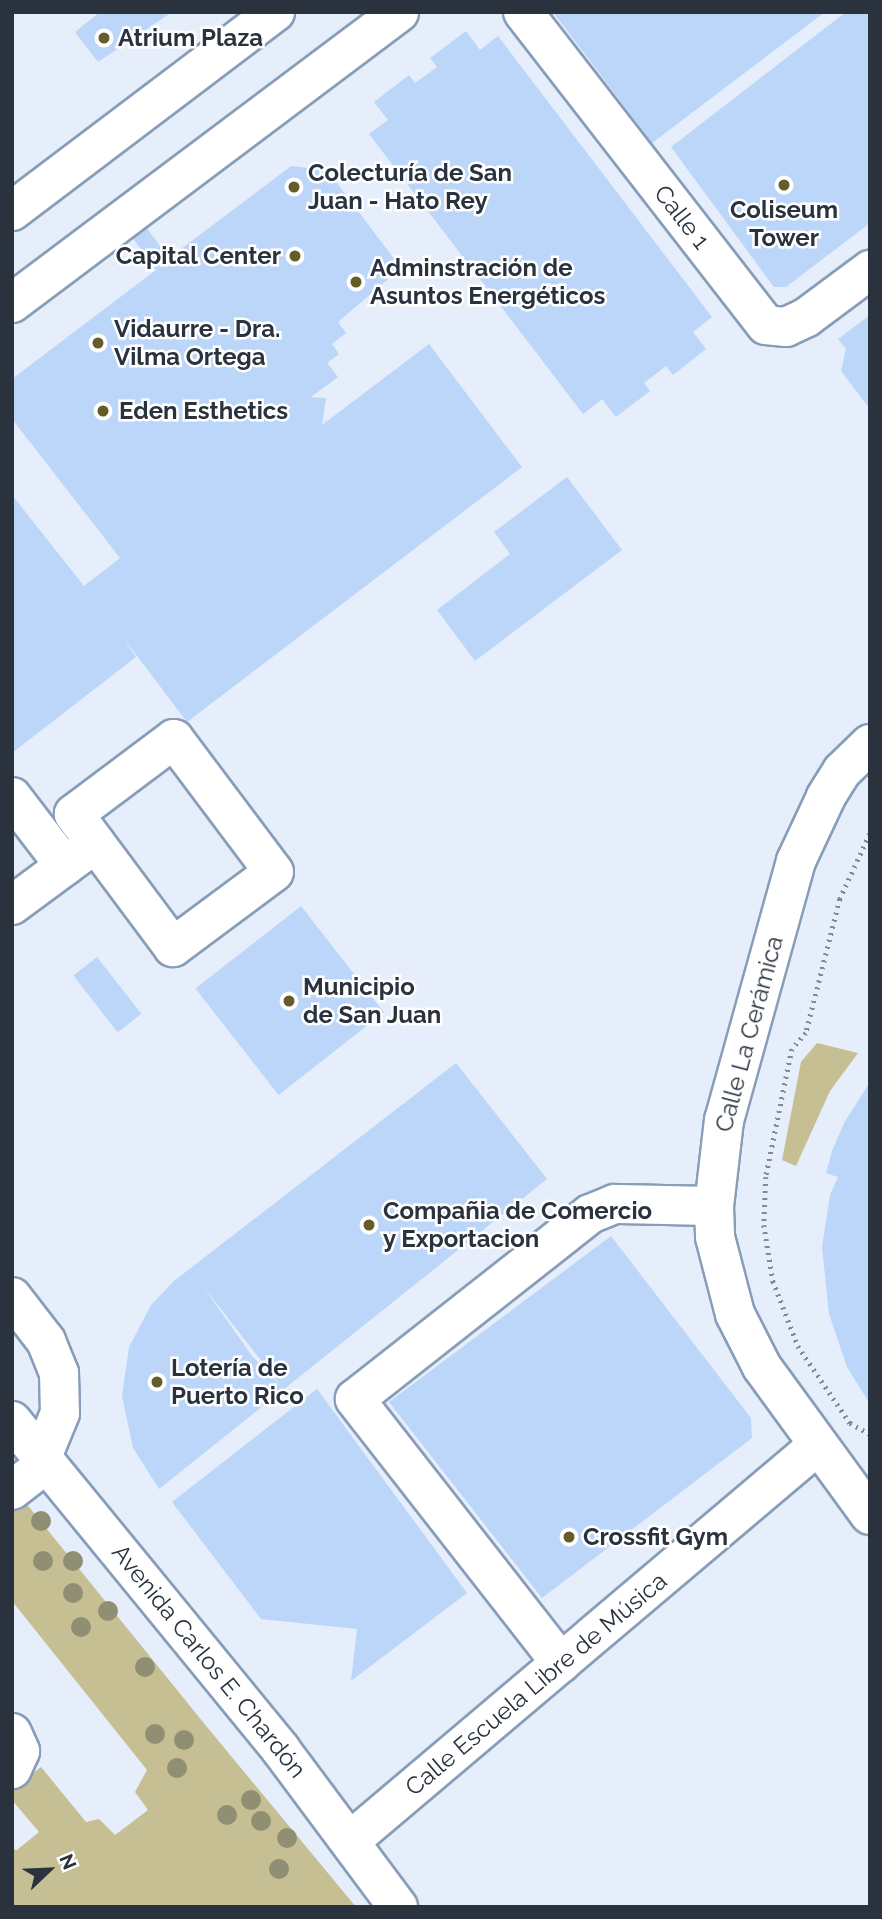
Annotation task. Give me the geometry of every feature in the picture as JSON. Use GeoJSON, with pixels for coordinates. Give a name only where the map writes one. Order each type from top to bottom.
{"type":"FeatureCollection","features":[{"type":"Feature","properties":{"kind":"street"},"geometry":{"type":"LineString","coordinates":[[12,211],[275,12]]}},
{"type":"Feature","properties":{"kind":"street"},"geometry":{"type":"LineString","coordinates":[[12,303],[399,12]]}},
{"type":"Feature","properties":{"kind":"street","name":"Calle 1"},"geometry":{"type":"LineString","coordinates":[[523,12],[766,325],[786,327],[807,317],[870,270]]}},
{"type":"Feature","properties":{"kind":"street"},"geometry":{"type":"LineString","coordinates":[[174,739],[274,872],[173,947],[96,843],[74,814],[174,739]]}},
{"type":"Feature","properties":{"kind":"street","name":"Calle La Cerámica"},"geometry":{"type":"LineString","coordinates":[[870,744],[831,788],[796,861],[724,1120],[714,1206],[715,1237],[735,1314],[762,1367],[817,1446],[870,1515]]}},
{"type":"Feature","properties":{"kind":"street"},"geometry":{"type":"LineString","coordinates":[[12,797],[65,866]]}},
{"type":"Feature","properties":{"kind":"street"},"geometry":{"type":"LineString","coordinates":[[15,896],[65,866],[96,843]]}},
{"type":"Feature","properties":{"kind":"street"},"geometry":{"type":"LineString","coordinates":[[561,1663],[355,1399],[590,1214],[615,1204],[714,1206]]}},
{"type":"Feature","properties":{"kind":"street"},"geometry":{"type":"LineString","coordinates":[[12,1297],[46,1341],[59,1374],[60,1413],[45,1460],[12,1490]]}},
{"type":"Feature","properties":{"kind":"street","name":"Avenida Carlos E. Chardón"},"geometry":{"type":"LineString","coordinates":[[12,1421],[281,1749],[398,1907]]}},
{"type":"Feature","properties":{"kind":"street","name":"Calle Escuela Libre de Música"},"geometry":{"type":"LineString","coordinates":[[351,1842],[817,1446]]}},
{"type":"Feature","properties":{"kind":"street"},"geometry":{"type":"LineString","coordinates":[[12,1733],[20,1751],[12,1769]]}},
{"type":"Feature","properties":{"kind":"path"},"geometry":{"type":"LineString","coordinates":[[870,834],[841,899],[806,1032],[792,1049],[772,1139],[764,1204],[772,1281],[798,1346],[850,1423],[870,1434]]}},
{"type":"Feature","properties":{"kind":"shaded area"},"geometry":{"type":"Polygon","coordinates":[[[817,1043],[858,1053],[830,1091],[796,1166],[782,1160],[801,1062],[817,1043]]]}},
{"type":"Feature","properties":{"kind":"shaded area"},"geometry":{"type":"Polygon","coordinates":[[[25,1502],[356,1907],[12,1907],[12,1849],[17,1850],[39,1832],[12,1800],[12,1790],[41,1767],[86,1822],[99,1819],[115,1835],[148,1810],[135,1792],[147,1770],[12,1601],[12,1512],[25,1502]]]}},
{"type":"Feature","properties":{"kind":"building","name":"Atrium Plaza"},"geometry":{"type":"Polygon","coordinates":[[[100,12],[172,12],[98,62],[75,32],[100,12]]]}},
{"type":"Feature","properties":{"kind":"building"},"geometry":{"type":"Polygon","coordinates":[[[553,12],[825,12],[652,143],[553,12]]]}},
{"type":"Feature","properties":{"kind":"building","name":"Coliseum Tower"},"geometry":{"type":"Polygon","coordinates":[[[846,12],[870,12],[870,223],[786,287],[774,287],[671,147],[846,12]]]}},
{"type":"Feature","properties":{"kind":"building"},"geometry":{"type":"Polygon","coordinates":[[[466,31],[480,50],[498,36],[712,317],[693,332],[706,349],[673,375],[666,366],[644,383],[650,391],[616,417],[602,399],[583,414],[369,134],[388,120],[374,102],[409,75],[415,83],[437,67],[430,58],[466,31]]]}},
{"type":"Feature","properties":{"kind":"building"},"geometry":{"type":"Polygon","coordinates":[[[291,166],[327,170],[401,268],[338,322],[346,333],[332,344],[339,354],[327,363],[338,377],[311,397],[326,398],[322,425],[429,344],[522,467],[187,722],[122,636],[136,657],[12,753],[12,495],[84,586],[120,558],[12,419],[12,379],[156,270],[132,237],[146,227],[169,258],[291,166]]]}},
{"type":"Feature","properties":{"kind":"building"},"geometry":{"type":"Polygon","coordinates":[[[870,315],[870,409],[841,371],[846,349],[838,339],[870,315]]]}},
{"type":"Feature","properties":{"kind":"building"},"geometry":{"type":"Polygon","coordinates":[[[567,477],[622,550],[475,661],[437,610],[510,554],[494,532],[567,477]]]}},
{"type":"Feature","properties":{"kind":"building","name":"Municipio de San Juan"},"geometry":{"type":"Polygon","coordinates":[[[301,906],[384,1012],[279,1095],[195,988],[301,906]]]}},
{"type":"Feature","properties":{"kind":"building"},"geometry":{"type":"Polygon","coordinates":[[[97,957],[141,1014],[118,1032],[73,975],[97,957]]]}},
{"type":"Feature","properties":{"kind":"building","name":"Compañia de Comercio y Exportacion"},"geometry":{"type":"Polygon","coordinates":[[[456,1063],[547,1179],[159,1489],[133,1448],[122,1396],[129,1347],[151,1305],[174,1281],[456,1063]],[[203,1286],[252,1356],[280,1385],[203,1286]]]}},
{"type":"Feature","properties":{"kind":"building"},"geometry":{"type":"Polygon","coordinates":[[[870,1082],[870,1404],[847,1367],[829,1314],[822,1247],[830,1195],[838,1177],[826,1173],[832,1151],[844,1123],[870,1082]]]}},
{"type":"Feature","properties":{"kind":"building"},"geometry":{"type":"Polygon","coordinates":[[[611,1236],[751,1418],[752,1438],[542,1598],[389,1402],[611,1236]]]}},
{"type":"Feature","properties":{"kind":"building"},"geometry":{"type":"Polygon","coordinates":[[[317,1389],[467,1593],[351,1681],[357,1629],[261,1619],[172,1502],[317,1389]]]}},
{"type":"Feature","properties":{"kind":"place","name":"Atrium Plaza"},"geometry":{"type":"Point","coordinates":[104,38]}},
{"type":"Feature","properties":{"kind":"place","name":"Coliseum Tower"},"geometry":{"type":"Point","coordinates":[784,185]}},
{"type":"Feature","properties":{"kind":"place","name":"Colecturía de San Juan - Hato Rey"},"geometry":{"type":"Point","coordinates":[294,187]}},
{"type":"Feature","properties":{"kind":"place","name":"Capital Center"},"geometry":{"type":"Point","coordinates":[295,256]}},
{"type":"Feature","properties":{"kind":"place","name":"Adminstración de Asuntos Energéticos"},"geometry":{"type":"Point","coordinates":[356,282]}},
{"type":"Feature","properties":{"kind":"place","name":"Vidaurre - Dra. Vilma Ortega"},"geometry":{"type":"Point","coordinates":[98,343]}},
{"type":"Feature","properties":{"kind":"place","name":"Eden Esthetics"},"geometry":{"type":"Point","coordinates":[103,411]}},
{"type":"Feature","properties":{"kind":"place","name":"Municipio de San Juan"},"geometry":{"type":"Point","coordinates":[289,1001]}},
{"type":"Feature","properties":{"kind":"place","name":"Compañia de Comercio y Exportacion"},"geometry":{"type":"Point","coordinates":[369,1225]}},
{"type":"Feature","properties":{"kind":"place","name":"Lotería de Puerto Rico"},"geometry":{"type":"Point","coordinates":[157,1382]}},
{"type":"Feature","properties":{"kind":"place","name":"Crossfit Gym"},"geometry":{"type":"Point","coordinates":[569,1537]}}]}
